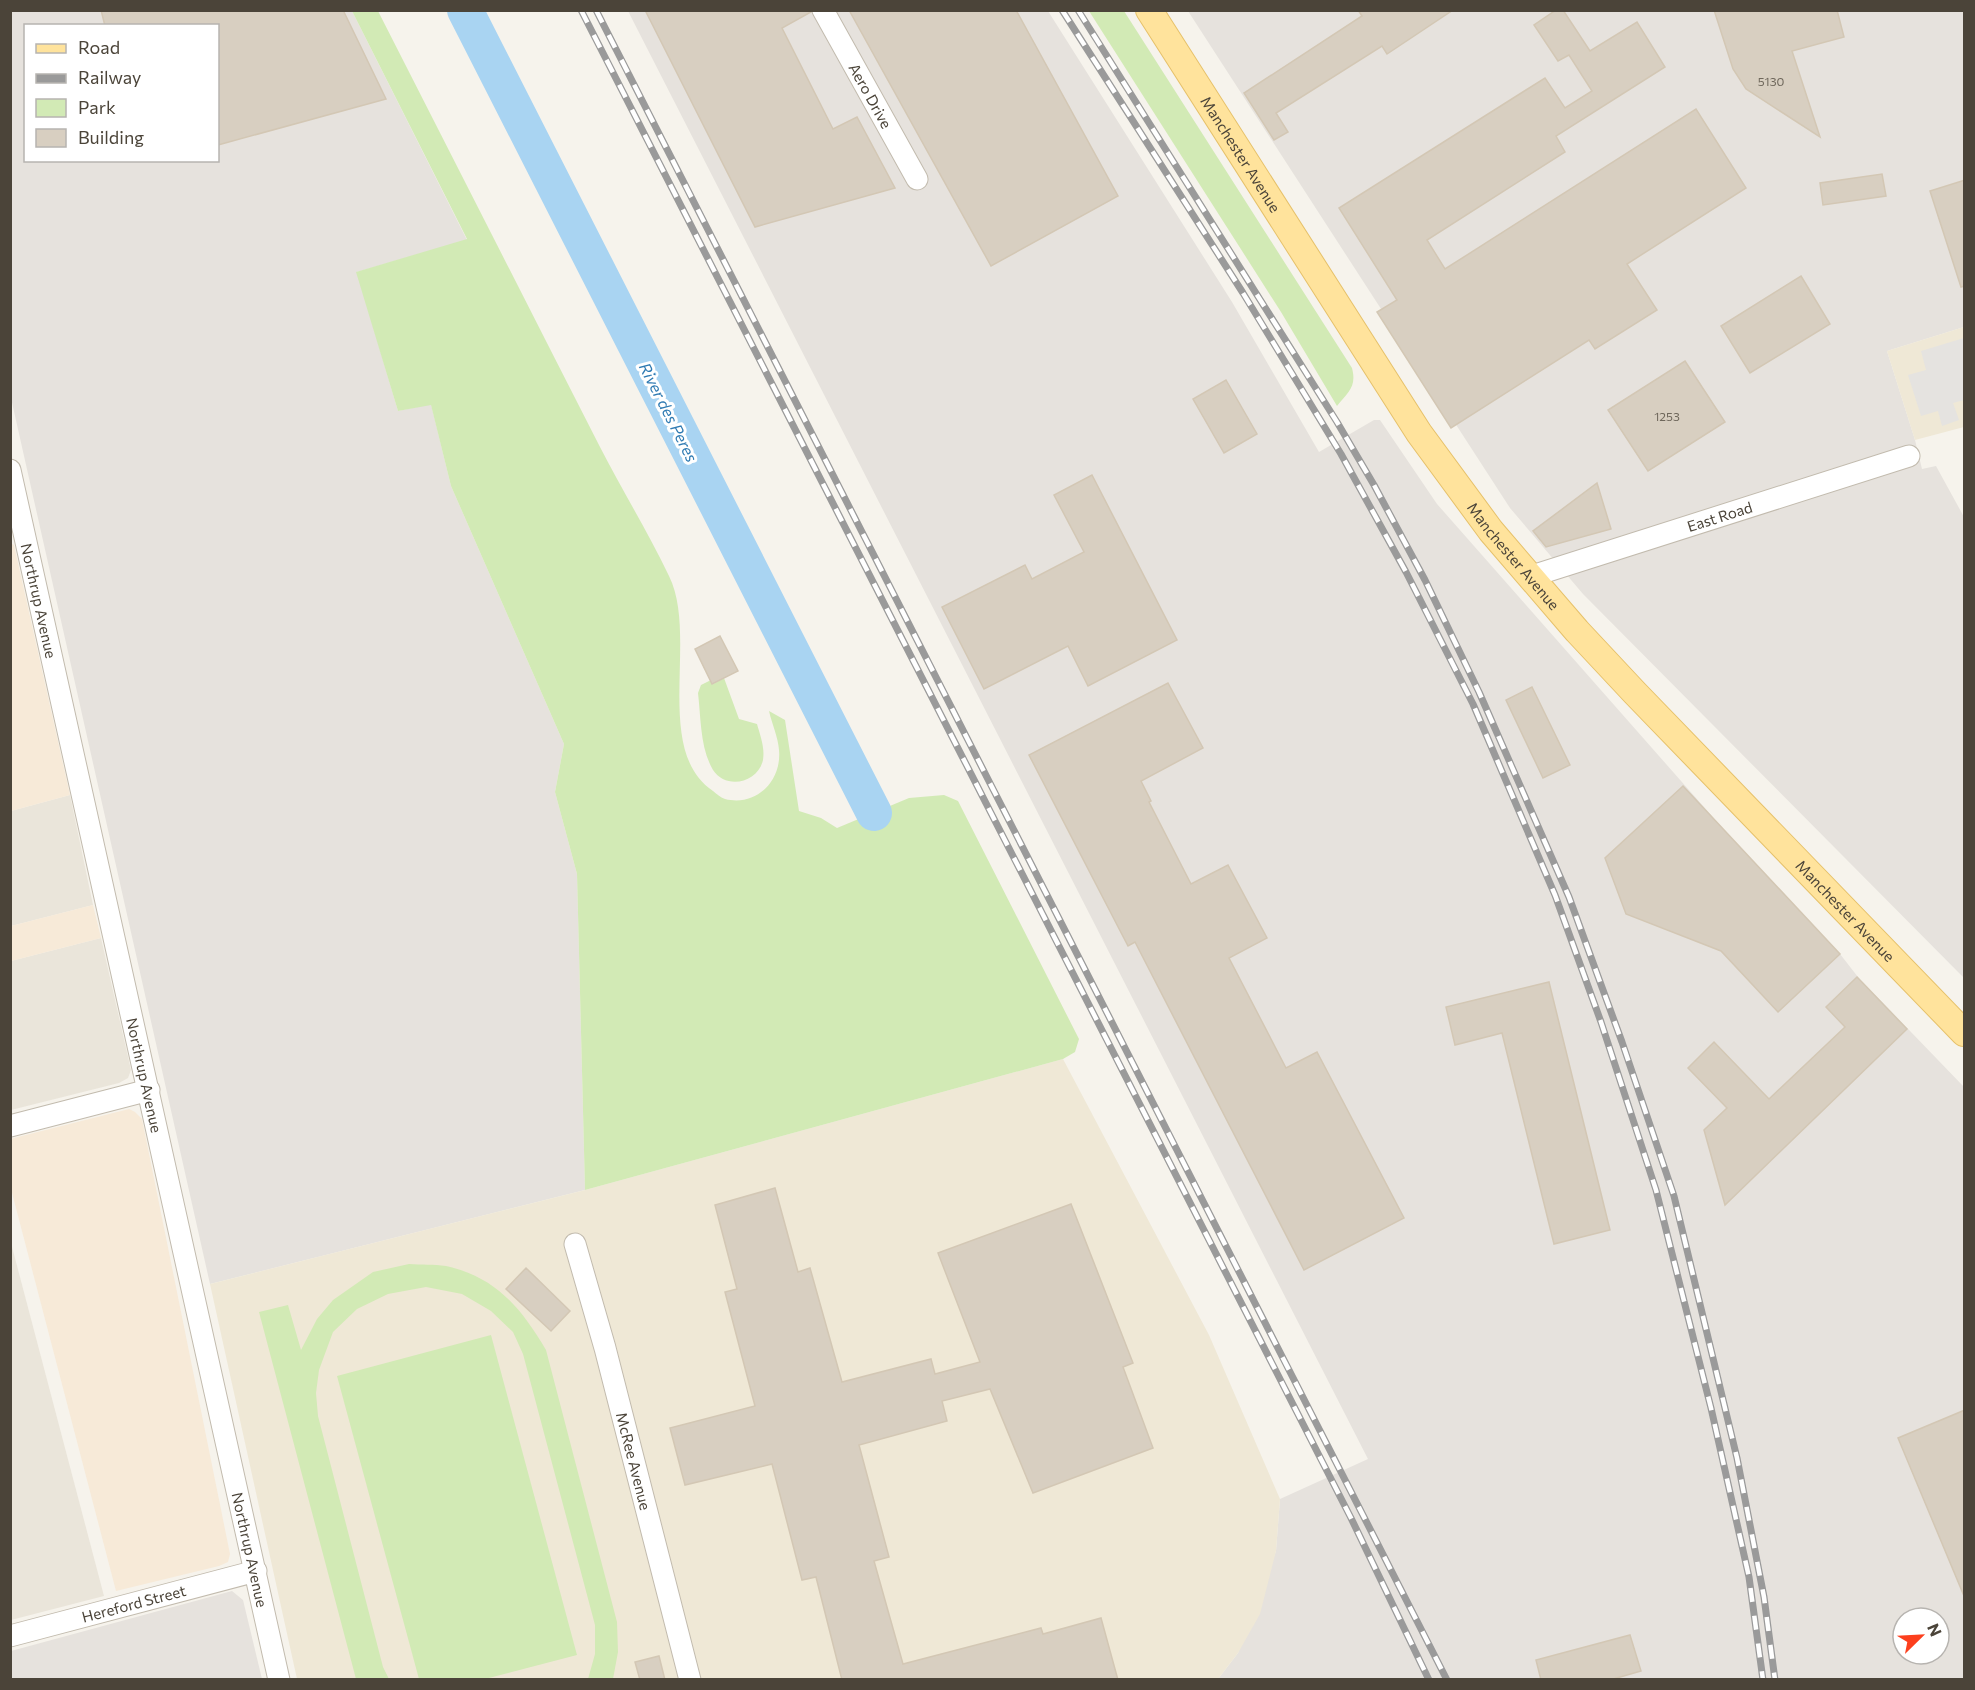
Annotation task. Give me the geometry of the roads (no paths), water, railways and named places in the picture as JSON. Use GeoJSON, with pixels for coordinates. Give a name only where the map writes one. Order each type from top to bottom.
{"type":"FeatureCollection","features":[{"type":"Feature","properties":{"kind":"main road","name":"Manchester Avenue"},"geometry":{"type":"LineString","coordinates":[[1149,10],[1419,434],[1460,492],[1529,577],[1635,693],[1965,1033]]}},
{"type":"Feature","properties":{"kind":"street","name":"Aero Drive"},"geometry":{"type":"LineString","coordinates":[[823,10],[917,179]]}},
{"type":"Feature","properties":{"kind":"street","name":"East Road"},"geometry":{"type":"LineString","coordinates":[[1529,577],[1909,456]]}},
{"type":"Feature","properties":{"kind":"street","name":"Northrup Avenue"},"geometry":{"type":"LineString","coordinates":[[10,470],[16,524],[149,1090],[279,1680]]}},
{"type":"Feature","properties":{"kind":"street"},"geometry":{"type":"LineString","coordinates":[[10,1126],[149,1090]]}},
{"type":"Feature","properties":{"kind":"street","name":"McRee Avenue"},"geometry":{"type":"LineString","coordinates":[[575,1244],[605,1348],[690,1680]]}},
{"type":"Feature","properties":{"kind":"street","name":"Hereford Street"},"geometry":{"type":"LineString","coordinates":[[10,1636],[256,1571]]}},
{"type":"Feature","properties":{"kind":"waterway","name":"River des Peres"},"geometry":{"type":"LineString","coordinates":[[465,10],[874,813]]}},
{"type":"Feature","properties":{"kind":"railway"},"geometry":{"type":"LineString","coordinates":[[581,10],[1351,1518],[1429,1680]]}},
{"type":"Feature","properties":{"kind":"railway"},"geometry":{"type":"LineString","coordinates":[[596,10],[1447,1680]]}},
{"type":"Feature","properties":{"kind":"railway"},"geometry":{"type":"LineString","coordinates":[[1062,10],[1243,293],[1341,454],[1406,572],[1473,704],[1555,895],[1601,1022],[1656,1190],[1711,1408],[1749,1577],[1763,1680]]}},
{"type":"Feature","properties":{"kind":"railway"},"geometry":{"type":"LineString","coordinates":[[1078,10],[1337,422],[1374,485],[1425,580],[1479,692],[1569,897],[1622,1042],[1674,1196],[1737,1458],[1764,1597],[1775,1680]]}}]}
